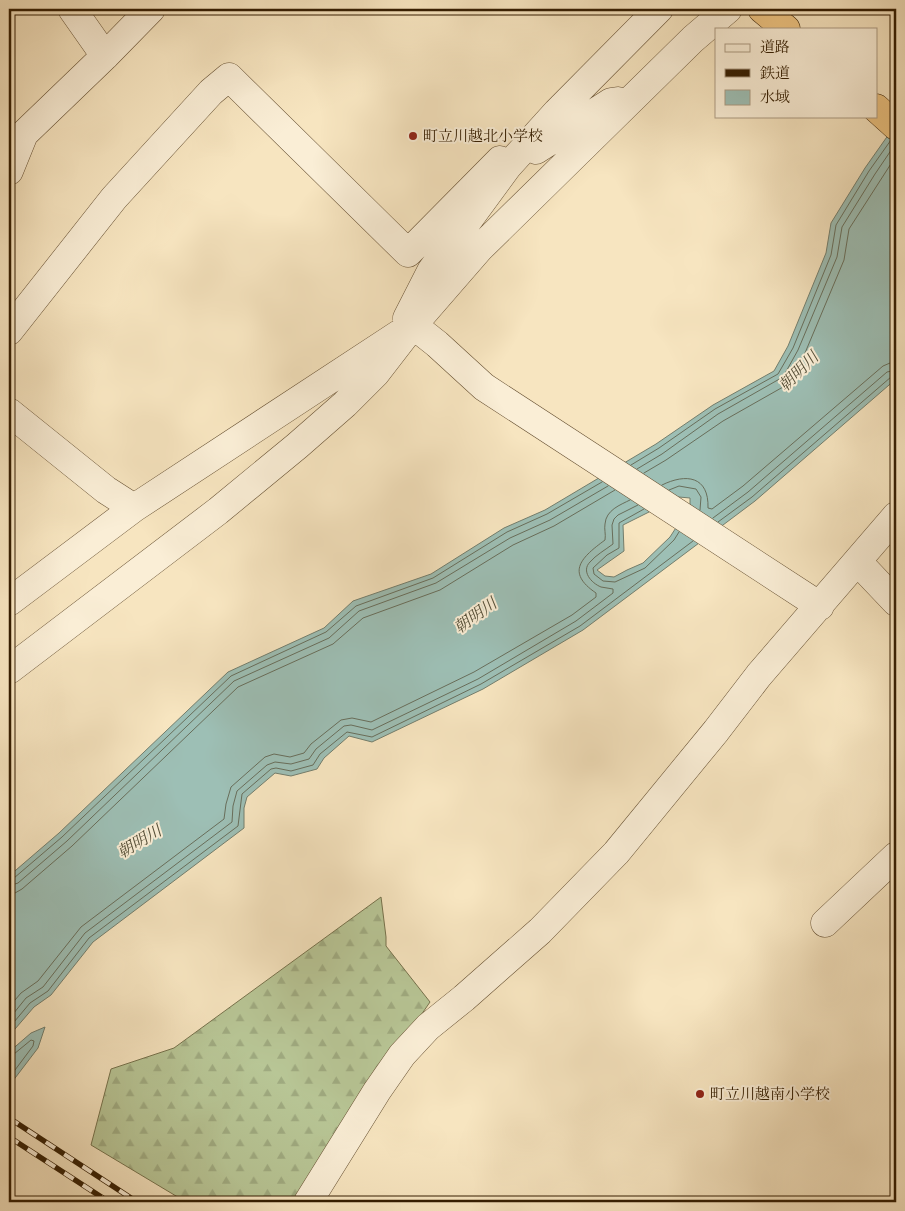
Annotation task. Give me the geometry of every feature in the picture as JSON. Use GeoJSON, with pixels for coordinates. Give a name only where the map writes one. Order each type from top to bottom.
{"type":"FeatureCollection","features":[{"type":"Feature","properties":{"kind":"highway"},"geometry":{"type":"LineString","coordinates":[[762,9],[785,28]]}},
{"type":"Feature","properties":{"kind":"highway"},"geometry":{"type":"LineString","coordinates":[[878,110],[896,126]]}},
{"type":"Feature","properties":{"kind":"street"},"geometry":{"type":"LineString","coordinates":[[72,9],[105,56]]}},
{"type":"Feature","properties":{"kind":"street"},"geometry":{"type":"LineString","coordinates":[[9,171],[24,134],[151,9]]}},
{"type":"Feature","properties":{"kind":"street"},"geometry":{"type":"LineString","coordinates":[[659,9],[508,166],[431,271],[407,318],[484,387],[820,606]]}},
{"type":"Feature","properties":{"kind":"street"},"geometry":{"type":"LineString","coordinates":[[9,670],[218,511],[345,404],[376,373],[413,325],[479,249],[693,40],[728,9]]}},
{"type":"Feature","properties":{"kind":"street"},"geometry":{"type":"LineString","coordinates":[[9,332],[114,198],[211,92],[229,77],[408,253],[500,160],[508,166]]}},
{"type":"Feature","properties":{"kind":"street"},"geometry":{"type":"LineString","coordinates":[[508,166],[611,102],[633,99]]}},
{"type":"Feature","properties":{"kind":"street"},"geometry":{"type":"LineString","coordinates":[[9,602],[134,508],[413,325]]}},
{"type":"Feature","properties":{"kind":"street"},"geometry":{"type":"LineString","coordinates":[[9,412],[106,490],[134,508]]}},
{"type":"Feature","properties":{"kind":"street"},"geometry":{"type":"LineString","coordinates":[[308,1202],[377,1091],[402,1055],[428,1027],[540,931],[616,853],[716,731],[759,675],[896,516]]}},
{"type":"Feature","properties":{"kind":"street"},"geometry":{"type":"LineString","coordinates":[[858,562],[896,602]]}},
{"type":"Feature","properties":{"kind":"street"},"geometry":{"type":"LineString","coordinates":[[825,923],[896,856]]}},
{"type":"Feature","properties":{"kind":"green space"},"geometry":{"type":"Polygon","coordinates":[[[381,897],[386,946],[430,1002],[293,1202],[186,1202],[91,1145],[111,1069],[174,1048],[381,897]]]}},
{"type":"Feature","properties":{"kind":"water","name":"朝明川"},"geometry":{"type":"Polygon","coordinates":[[[896,124],[896,379],[755,501],[583,630],[483,689],[372,742],[349,736],[324,758],[317,769],[291,776],[275,773],[247,797],[244,808],[244,828],[93,942],[51,995],[34,1007],[9,1036],[9,876],[59,833],[228,672],[324,628],[353,601],[431,574],[504,528],[545,510],[656,444],[713,405],[774,371],[788,346],[826,253],[831,223],[865,168],[896,124]],[[679,497],[623,525],[624,551],[597,570],[605,576],[614,577],[643,563],[670,537],[690,506],[690,498],[679,497]]]}},
{"type":"Feature","properties":{"kind":"water"},"geometry":{"type":"Polygon","coordinates":[[[45,1027],[38,1048],[9,1086],[9,1052],[31,1033],[45,1027]]]}},
{"type":"Feature","properties":{"kind":"railway"},"geometry":{"type":"LineString","coordinates":[[9,1118],[137,1202]]}},
{"type":"Feature","properties":{"kind":"railway"},"geometry":{"type":"LineString","coordinates":[[9,1137],[109,1202]]}},
{"type":"Feature","properties":{"kind":"place","name":"町立川越北小学校"},"geometry":{"type":"Point","coordinates":[413,136]}},
{"type":"Feature","properties":{"kind":"place","name":"町立川越南小学校"},"geometry":{"type":"Point","coordinates":[700,1094]}}]}
